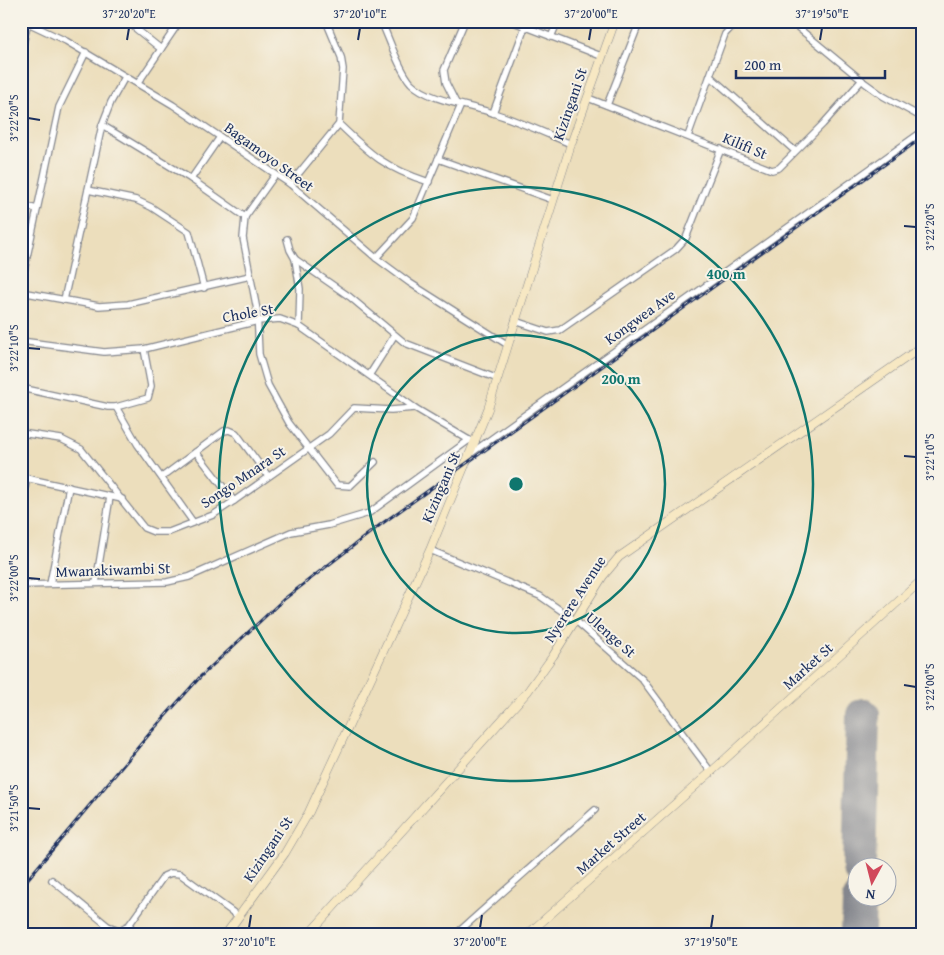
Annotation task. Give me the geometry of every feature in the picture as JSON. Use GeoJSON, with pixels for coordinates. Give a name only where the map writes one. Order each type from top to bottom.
{"type":"FeatureCollection","features":[{"type":"Feature","properties":{"kind":"street"},"geometry":{"type":"LineString","coordinates":[[131,21],[135,28],[161,49]]}},
{"type":"Feature","properties":{"kind":"street"},"geometry":{"type":"LineString","coordinates":[[138,83],[180,21]]}},
{"type":"Feature","properties":{"kind":"street"},"geometry":{"type":"LineString","coordinates":[[290,184],[339,124],[344,69],[326,21]]}},
{"type":"Feature","properties":{"kind":"street"},"geometry":{"type":"LineString","coordinates":[[381,21],[409,81],[422,91],[458,104],[493,113],[571,144]]}},
{"type":"Feature","properties":{"kind":"street"},"geometry":{"type":"LineString","coordinates":[[376,258],[413,218],[438,159],[458,104],[446,83],[444,70],[465,21]]}},
{"type":"Feature","properties":{"kind":"street"},"geometry":{"type":"LineString","coordinates":[[511,21],[601,56]]}},
{"type":"Feature","properties":{"kind":"street"},"geometry":{"type":"LineString","coordinates":[[551,37],[558,21]]}},
{"type":"Feature","properties":{"kind":"street","name":"Kizingani St"},"geometry":{"type":"LineString","coordinates":[[226,934],[285,853],[308,812],[430,550],[470,454],[472,441],[498,379],[571,144],[615,21]]}},
{"type":"Feature","properties":{"kind":"street"},"geometry":{"type":"LineString","coordinates":[[607,106],[640,21]]}},
{"type":"Feature","properties":{"kind":"street"},"geometry":{"type":"LineString","coordinates":[[688,136],[726,34],[737,21]]}},
{"type":"Feature","properties":{"kind":"street"},"geometry":{"type":"LineString","coordinates":[[790,21],[883,96],[923,118]]}},
{"type":"Feature","properties":{"kind":"street"},"geometry":{"type":"LineString","coordinates":[[21,54],[28,22]]}},
{"type":"Feature","properties":{"kind":"street","name":"Bagamoyo Street"},"geometry":{"type":"LineString","coordinates":[[28,22],[86,52],[220,136],[290,184],[376,258],[448,308],[508,345]]}},
{"type":"Feature","properties":{"kind":"street"},"geometry":{"type":"LineString","coordinates":[[493,113],[525,27]]}},
{"type":"Feature","properties":{"kind":"street"},"geometry":{"type":"LineString","coordinates":[[21,285],[59,107],[86,52]]}},
{"type":"Feature","properties":{"kind":"street"},"geometry":{"type":"LineString","coordinates":[[710,76],[795,151]]}},
{"type":"Feature","properties":{"kind":"street"},"geometry":{"type":"LineString","coordinates":[[64,300],[102,125],[111,102],[126,77]]}},
{"type":"Feature","properties":{"kind":"street","name":"Kilifi St"},"geometry":{"type":"LineString","coordinates":[[588,98],[772,170],[779,168],[824,124],[862,80]]}},
{"type":"Feature","properties":{"kind":"street"},"geometry":{"type":"LineString","coordinates":[[339,124],[372,155],[400,173],[429,182]]}},
{"type":"Feature","properties":{"kind":"street"},"geometry":{"type":"LineString","coordinates":[[102,125],[191,179],[245,217]]}},
{"type":"Feature","properties":{"kind":"street","name":"Kongwea Ave"},"geometry":{"type":"LineString","coordinates":[[470,454],[923,132]]}},
{"type":"Feature","properties":{"kind":"street"},"geometry":{"type":"LineString","coordinates":[[191,179],[220,136]]}},
{"type":"Feature","properties":{"kind":"street"},"geometry":{"type":"LineString","coordinates":[[515,321],[548,332],[560,330],[676,249],[686,238],[721,149]]}},
{"type":"Feature","properties":{"kind":"street"},"geometry":{"type":"LineString","coordinates":[[438,159],[553,200]]}},
{"type":"Feature","properties":{"kind":"street"},"geometry":{"type":"LineString","coordinates":[[275,174],[245,217],[243,238],[258,321],[259,354],[268,385],[288,423],[333,482],[342,486],[350,486],[375,462]]}},
{"type":"Feature","properties":{"kind":"street"},"geometry":{"type":"LineString","coordinates":[[88,190],[136,200],[152,207],[189,232],[204,288]]}},
{"type":"Feature","properties":{"kind":"street"},"geometry":{"type":"LineString","coordinates":[[21,206],[37,209]]}},
{"type":"Feature","properties":{"kind":"street"},"geometry":{"type":"LineString","coordinates":[[287,239],[290,250],[295,258],[300,288],[299,326]]}},
{"type":"Feature","properties":{"kind":"street"},"geometry":{"type":"LineString","coordinates":[[295,258],[350,297],[394,336],[416,348],[498,379]]}},
{"type":"Feature","properties":{"kind":"street"},"geometry":{"type":"LineString","coordinates":[[21,292],[99,306],[128,304],[250,276]]}},
{"type":"Feature","properties":{"kind":"street","name":"Chole St"},"geometry":{"type":"LineString","coordinates":[[21,341],[84,351],[144,349],[258,321],[280,319],[299,326],[370,374],[415,408],[472,441]]}},
{"type":"Feature","properties":{"kind":"street"},"geometry":{"type":"LineString","coordinates":[[370,374],[394,336]]}},
{"type":"Feature","properties":{"kind":"street","name":"Nyerere Avenue"},"geometry":{"type":"LineString","coordinates":[[309,934],[528,691],[576,621],[603,576],[619,557],[923,346]]}},
{"type":"Feature","properties":{"kind":"street"},"geometry":{"type":"LineString","coordinates":[[21,388],[116,408],[148,398],[151,394],[151,386],[144,349]]}},
{"type":"Feature","properties":{"kind":"street"},"geometry":{"type":"LineString","coordinates":[[116,408],[138,446],[193,522]]}},
{"type":"Feature","properties":{"kind":"street","name":"Songo Mnara St"},"geometry":{"type":"LineString","coordinates":[[21,433],[62,440],[81,449],[144,528],[154,532],[169,532],[213,515],[234,502],[329,434],[354,408],[391,410],[415,408]]}},
{"type":"Feature","properties":{"kind":"street"},"geometry":{"type":"LineString","coordinates":[[162,477],[224,431],[232,431],[268,476]]}},
{"type":"Feature","properties":{"kind":"street","name":"Mwanakiwambi St"},"geometry":{"type":"LineString","coordinates":[[21,585],[178,580],[279,536],[330,525],[369,513],[472,441]]}},
{"type":"Feature","properties":{"kind":"street"},"geometry":{"type":"LineString","coordinates":[[196,452],[234,502]]}},
{"type":"Feature","properties":{"kind":"street"},"geometry":{"type":"LineString","coordinates":[[21,507],[24,478],[122,499]]}},
{"type":"Feature","properties":{"kind":"street"},"geometry":{"type":"LineString","coordinates":[[50,584],[69,487]]}},
{"type":"Feature","properties":{"kind":"street"},"geometry":{"type":"LineString","coordinates":[[96,583],[110,497]]}},
{"type":"Feature","properties":{"kind":"street","name":"Ulenge St"},"geometry":{"type":"LineString","coordinates":[[430,550],[540,596],[576,621],[642,679],[711,772]]}},
{"type":"Feature","properties":{"kind":"street","name":"Market St"},"geometry":{"type":"LineString","coordinates":[[711,772],[923,580]]}},
{"type":"Feature","properties":{"kind":"street","name":"Market Street"},"geometry":{"type":"LineString","coordinates":[[528,934],[711,772]]}},
{"type":"Feature","properties":{"kind":"street"},"geometry":{"type":"LineString","coordinates":[[456,934],[595,810]]}},
{"type":"Feature","properties":{"kind":"street"},"geometry":{"type":"LineString","coordinates":[[52,880],[108,926],[119,930],[129,926],[164,876],[172,873],[180,874],[238,916]]}},
{"type":"Feature","properties":{"kind":"runway"},"geometry":{"type":"LineString","coordinates":[[859,858],[863,715]]}},
{"type":"Feature","properties":{"kind":"runway"},"geometry":{"type":"LineString","coordinates":[[858,934],[859,908]]}},
{"type":"Feature","properties":{"kind":"railway"},"geometry":{"type":"LineString","coordinates":[[21,887],[151,732],[201,676],[283,600],[380,525],[923,137]]}}]}
